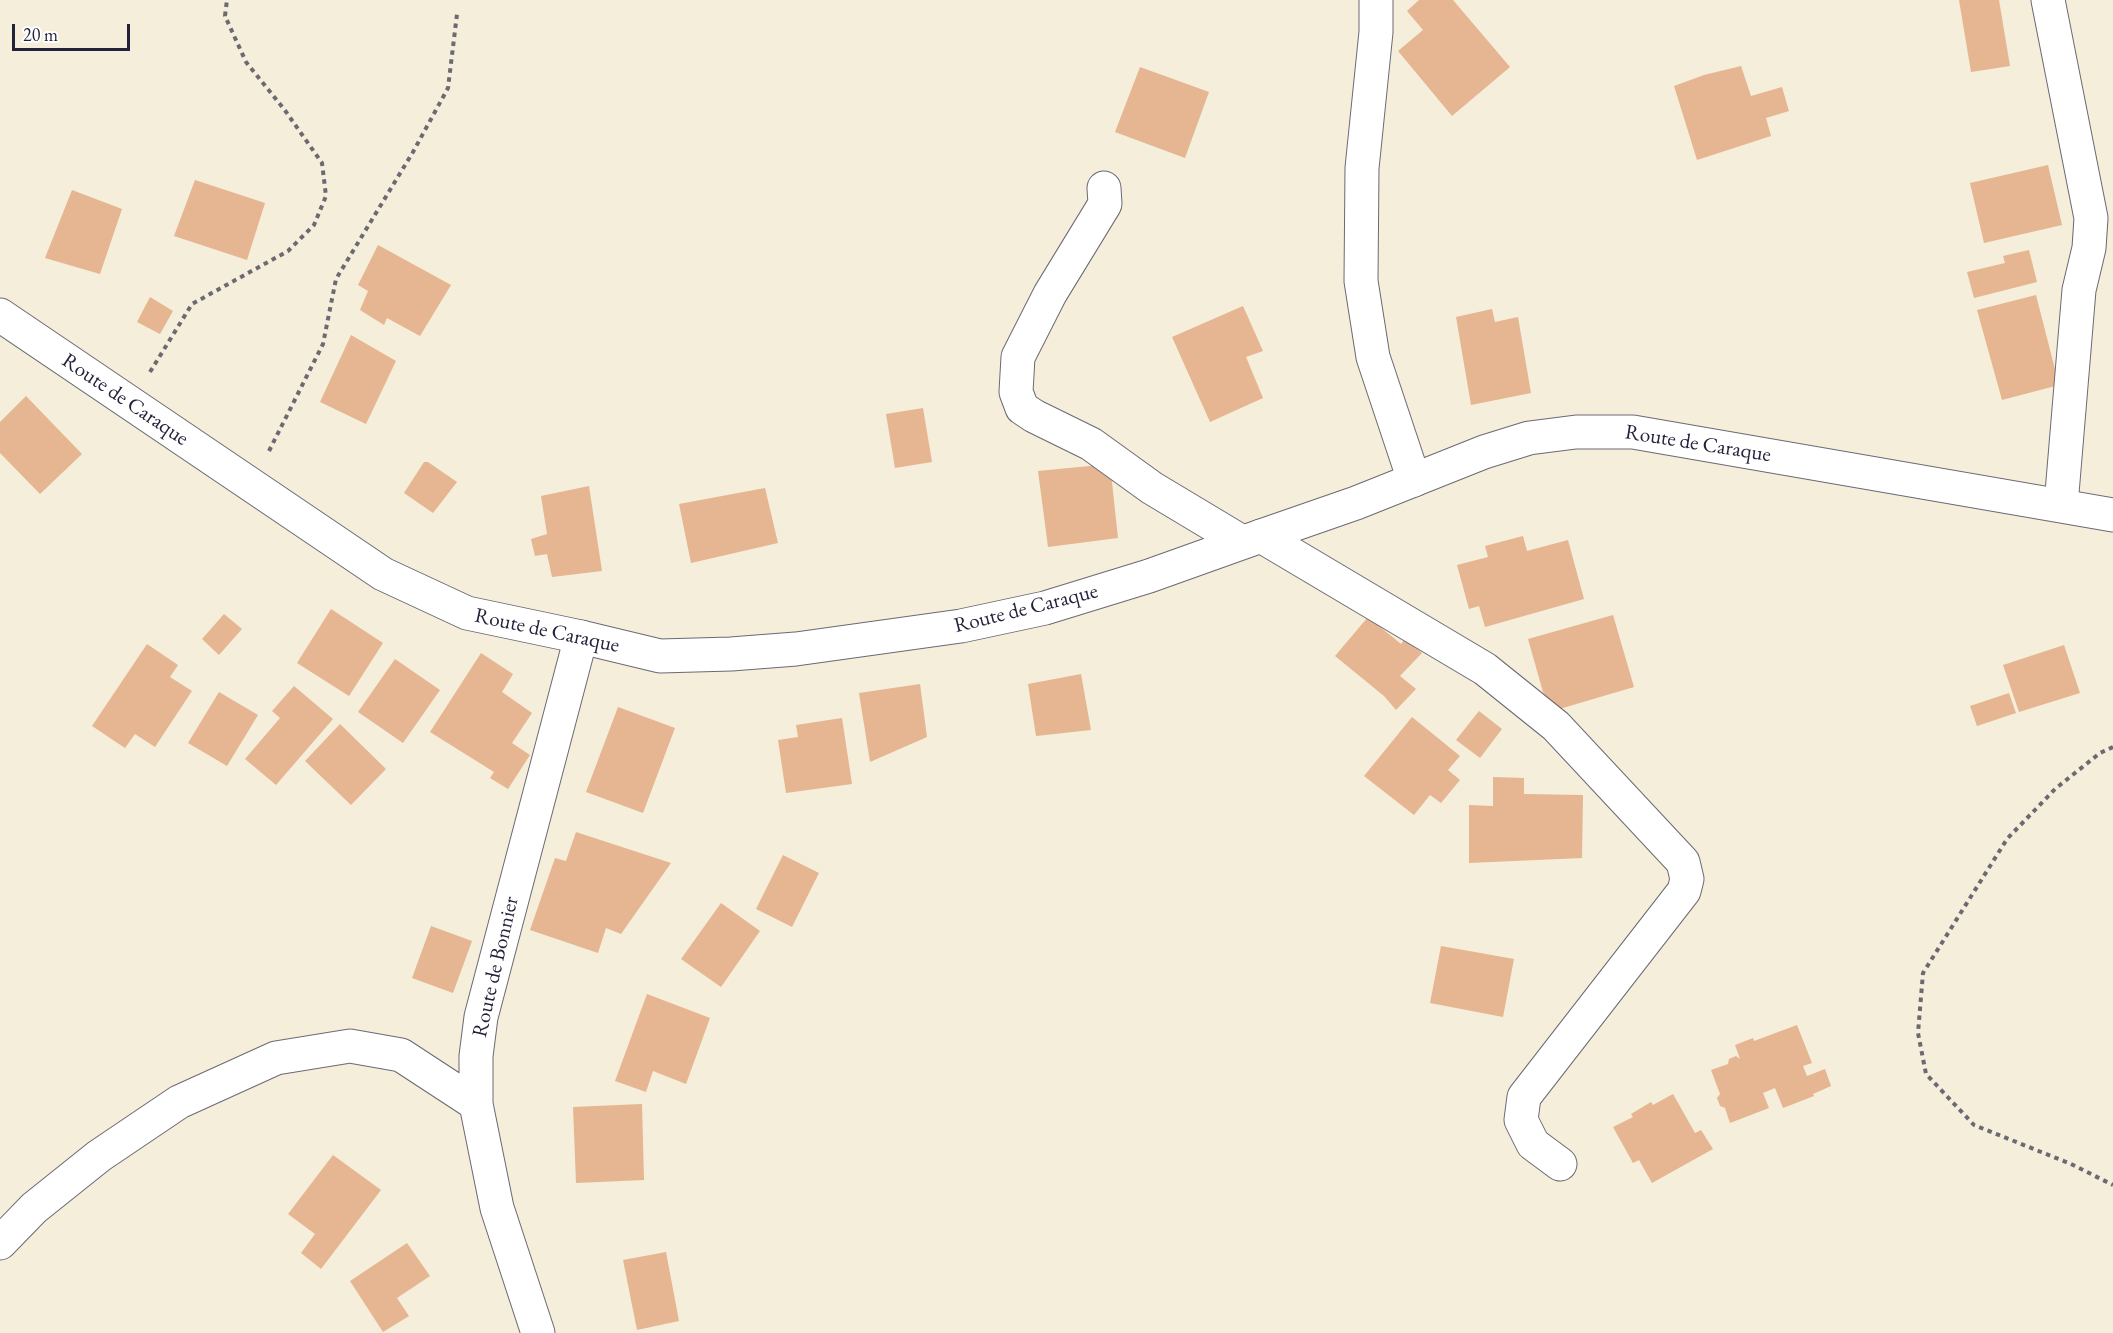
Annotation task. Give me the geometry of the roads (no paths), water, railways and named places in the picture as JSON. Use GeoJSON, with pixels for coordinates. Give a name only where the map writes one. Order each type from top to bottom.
{"type":"FeatureCollection","features":[{"type":"Feature","properties":{"kind":"street"},"geometry":{"type":"LineString","coordinates":[[1376,0],[1376,32],[1362,168],[1360,280],[1373,357],[1414,480]]}},
{"type":"Feature","properties":{"kind":"street"},"geometry":{"type":"LineString","coordinates":[[2048,0],[2091,218],[2089,248],[2079,290],[2061,505]]}},
{"type":"Feature","properties":{"kind":"street"},"geometry":{"type":"LineString","coordinates":[[1104,188],[1105,204],[1050,294],[1018,357],[1016,392],[1022,408],[1091,444],[1152,488],[1252,539],[1485,669],[1556,726],[1683,862],[1687,879],[1684,891],[1524,1096],[1521,1120],[1533,1144],[1560,1164]]}},
{"type":"Feature","properties":{"kind":"street","name":"Route de Caraque"},"geometry":{"type":"LineString","coordinates":[[0,315],[383,574],[467,613],[660,656],[796,649],[961,626],[1045,608],[1149,576],[1414,480],[1484,452],[1529,438],[1576,432],[1633,432],[2113,515]]}},
{"type":"Feature","properties":{"kind":"street","name":"Route de Bonnier"},"geometry":{"type":"LineString","coordinates":[[538,1333],[497,1208],[476,1104],[476,1056],[481,1017],[581,637]]}},
{"type":"Feature","properties":{"kind":"street"},"geometry":{"type":"LineString","coordinates":[[0,1243],[34,1208],[99,1156],[179,1102],[276,1058],[350,1046],[401,1055],[476,1104]]}}]}
